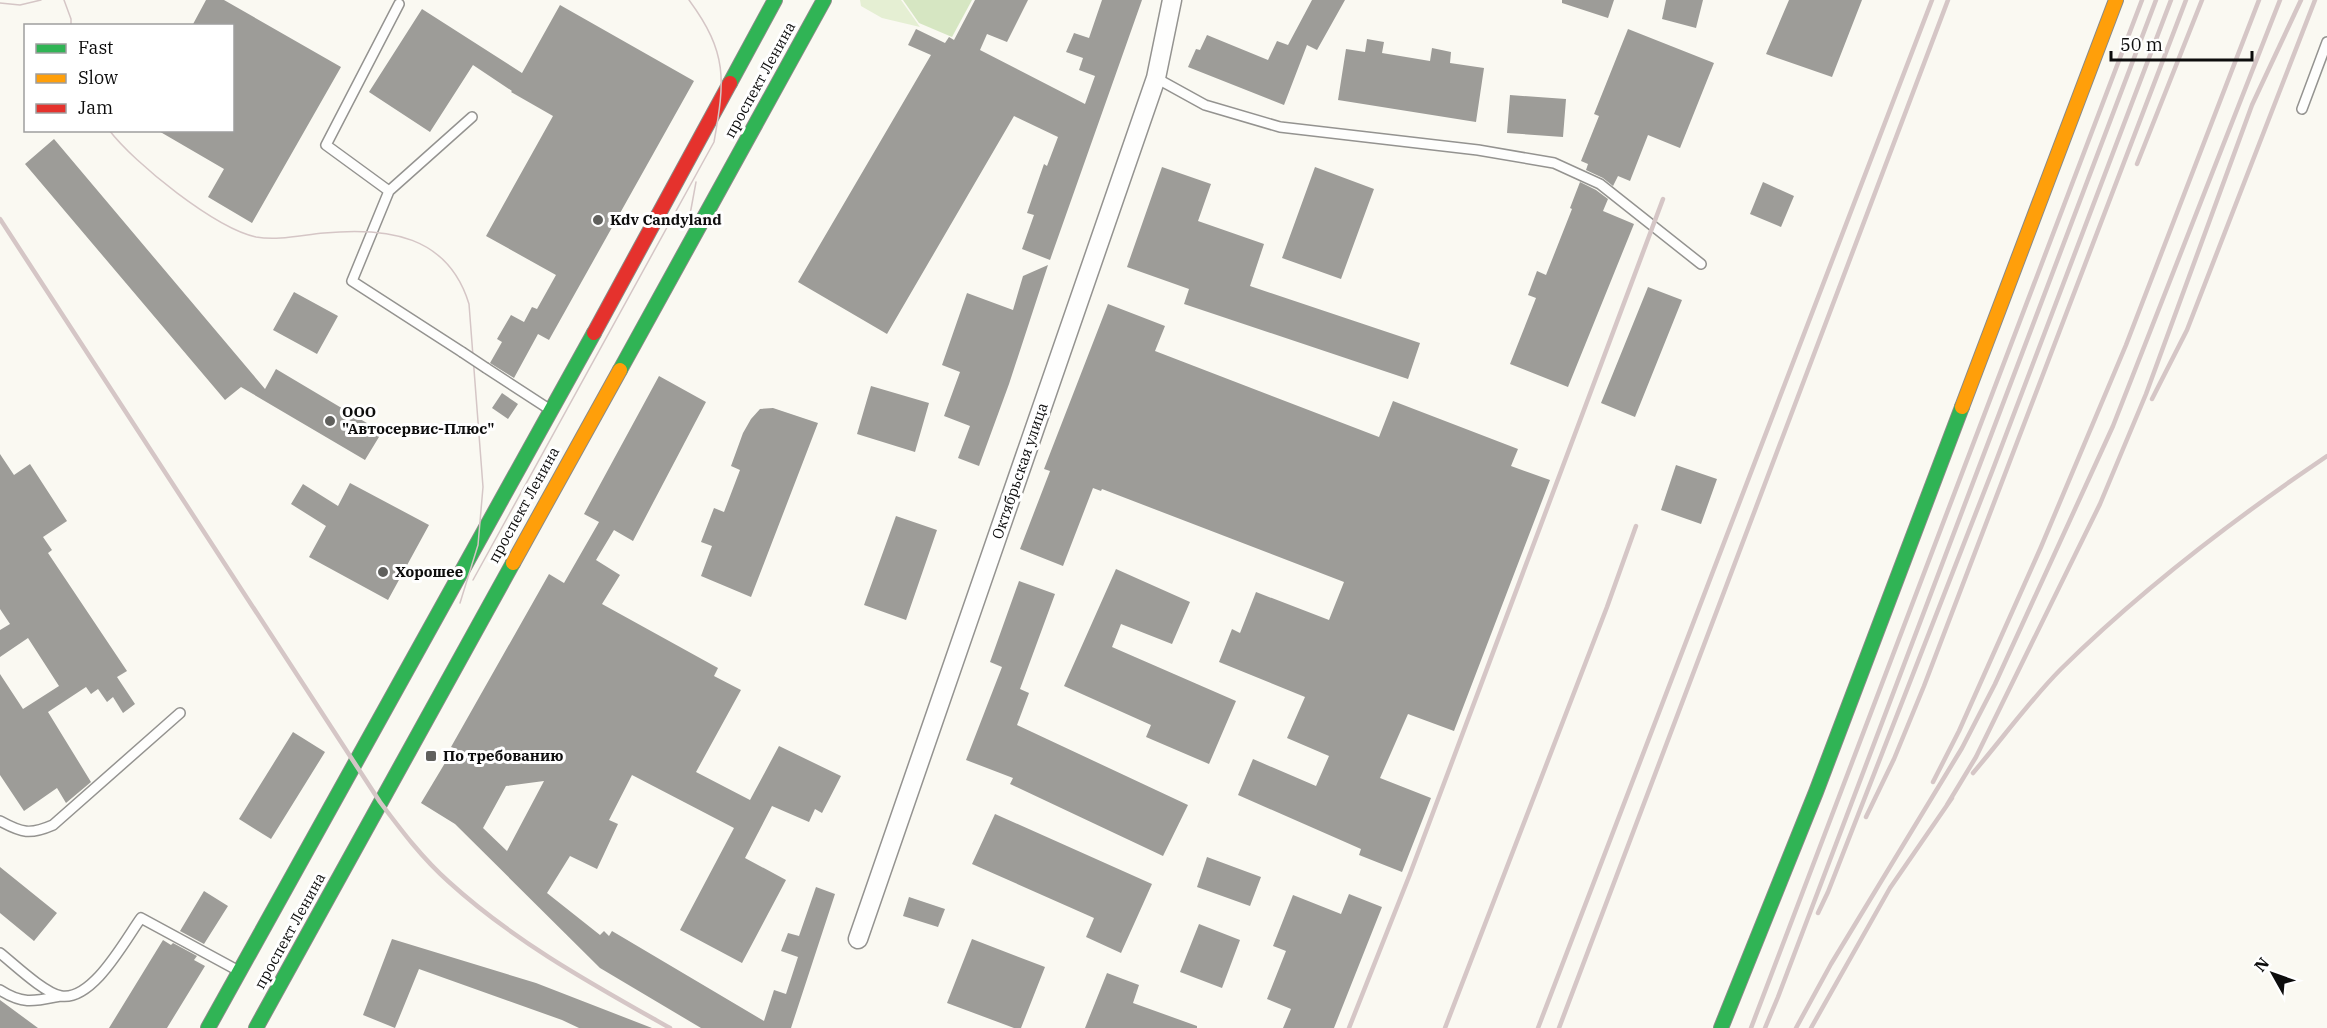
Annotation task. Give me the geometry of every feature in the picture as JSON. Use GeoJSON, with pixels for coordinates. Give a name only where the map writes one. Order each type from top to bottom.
{"type":"FeatureCollection","features":[{"type":"Feature","properties":{"kind":"main road","name":"проспект Ленина"},"geometry":{"type":"LineString","coordinates":[[208,1028],[551,410],[775,0]]}},
{"type":"Feature","properties":{"kind":"main road","name":"проспект Ленина"},"geometry":{"type":"LineString","coordinates":[[256,1028],[824,0]]}},
{"type":"Feature","properties":{"kind":"main road"},"geometry":{"type":"LineString","coordinates":[[1721,1028],[1816,792],[2116,0]]}},
{"type":"Feature","properties":{"kind":"street","name":"Октябрьская улица"},"geometry":{"type":"LineString","coordinates":[[858,939],[1156,78],[1172,0]]}},
{"type":"Feature","properties":{"kind":"lane"},"geometry":{"type":"LineString","coordinates":[[389,191],[326,145],[399,4]]}},
{"type":"Feature","properties":{"kind":"lane"},"geometry":{"type":"LineString","coordinates":[[2301,109],[2327,42]]}},
{"type":"Feature","properties":{"kind":"lane"},"geometry":{"type":"LineString","coordinates":[[1156,78],[1205,105],[1280,127],[1478,150],[1554,163],[1600,183],[1701,264]]}},
{"type":"Feature","properties":{"kind":"lane"},"geometry":{"type":"LineString","coordinates":[[472,117],[389,191],[352,281],[551,410]]}},
{"type":"Feature","properties":{"kind":"lane"},"geometry":{"type":"LineString","coordinates":[[0,821],[14,828],[35,833],[53,825],[180,713]]}},
{"type":"Feature","properties":{"kind":"lane"},"geometry":{"type":"LineString","coordinates":[[0,990],[9,996],[28,1002],[75,995],[98,979],[141,918],[240,971]]}},
{"type":"Feature","properties":{"kind":"lane"},"geometry":{"type":"LineString","coordinates":[[0,953],[47,990],[60,996]]}},
{"type":"Feature","properties":{"kind":"green space"},"geometry":{"type":"Polygon","coordinates":[[[860,0],[901,0],[920,27],[882,18],[861,6],[860,0]]]}},
{"type":"Feature","properties":{"kind":"green space"},"geometry":{"type":"Polygon","coordinates":[[[903,0],[972,0],[952,37],[919,23],[903,0]]]}},
{"type":"Feature","properties":{"kind":"building"},"geometry":{"type":"Polygon","coordinates":[[[206,0],[224,0],[341,67],[252,223],[208,197],[224,169],[160,132],[234,132],[234,24],[193,24],[206,0]]]}},
{"type":"Feature","properties":{"kind":"building"},"geometry":{"type":"Polygon","coordinates":[[[975,0],[1028,0],[1007,42],[987,34],[980,50],[1085,104],[1095,76],[1079,70],[1083,58],[1066,52],[1074,33],[1089,38],[1102,0],[1142,0],[1050,260],[1022,249],[1034,215],[1027,213],[1044,164],[1047,166],[1058,137],[1014,116],[887,334],[798,282],[931,55],[908,45],[916,29],[945,43],[949,37],[954,40],[975,0]]]}},
{"type":"Feature","properties":{"kind":"building"},"geometry":{"type":"Polygon","coordinates":[[[1312,0],[1345,0],[1317,50],[1307,45],[1284,105],[1188,67],[1196,49],[1200,50],[1207,35],[1268,60],[1277,41],[1288,45],[1312,0]]]}},
{"type":"Feature","properties":{"kind":"building"},"geometry":{"type":"Polygon","coordinates":[[[1562,0],[1614,0],[1608,18],[1562,3],[1562,0]]]}},
{"type":"Feature","properties":{"kind":"building"},"geometry":{"type":"Polygon","coordinates":[[[1666,0],[1703,0],[1696,28],[1662,19],[1666,0]]]}},
{"type":"Feature","properties":{"kind":"building"},"geometry":{"type":"Polygon","coordinates":[[[1789,0],[1862,0],[1832,77],[1766,54],[1789,0]]]}},
{"type":"Feature","properties":{"kind":"building"},"geometry":{"type":"Polygon","coordinates":[[[560,5],[694,81],[549,340],[538,334],[514,378],[490,363],[502,342],[497,339],[511,315],[524,322],[532,307],[537,309],[556,275],[486,236],[553,116],[511,92],[473,65],[430,132],[369,92],[422,9],[522,73],[560,5]]]}},
{"type":"Feature","properties":{"kind":"building"},"geometry":{"type":"Polygon","coordinates":[[[1628,29],[1714,63],[1680,148],[1648,135],[1630,181],[1618,176],[1613,186],[1586,170],[1588,164],[1581,161],[1599,116],[1594,114],[1628,29]]]}},
{"type":"Feature","properties":{"kind":"building"},"geometry":{"type":"Polygon","coordinates":[[[1367,39],[1384,42],[1382,53],[1430,61],[1432,48],[1451,52],[1450,63],[1484,68],[1476,122],[1338,100],[1346,49],[1365,52],[1367,39]]]}},
{"type":"Feature","properties":{"kind":"building"},"geometry":{"type":"Polygon","coordinates":[[[1510,95],[1566,99],[1563,137],[1507,133],[1510,95]]]}},
{"type":"Feature","properties":{"kind":"building"},"geometry":{"type":"Polygon","coordinates":[[[54,139],[265,389],[276,369],[382,432],[365,460],[241,387],[225,400],[25,164],[54,139]]]}},
{"type":"Feature","properties":{"kind":"building"},"geometry":{"type":"Polygon","coordinates":[[[1162,167],[1211,184],[1198,221],[1264,244],[1250,286],[1420,343],[1408,379],[1184,304],[1189,289],[1127,267],[1162,167]]]}},
{"type":"Feature","properties":{"kind":"building"},"geometry":{"type":"Polygon","coordinates":[[[1315,167],[1374,189],[1341,279],[1282,258],[1315,167]]]}},
{"type":"Feature","properties":{"kind":"building"},"geometry":{"type":"Polygon","coordinates":[[[1580,182],[1608,199],[1603,211],[1634,224],[1568,387],[1510,364],[1536,298],[1528,295],[1537,271],[1546,275],[1580,182]]]}},
{"type":"Feature","properties":{"kind":"building"},"geometry":{"type":"Polygon","coordinates":[[[1763,182],[1794,196],[1781,227],[1750,214],[1763,182]]]}},
{"type":"Feature","properties":{"kind":"building"},"geometry":{"type":"Polygon","coordinates":[[[1048,265],[979,466],[958,458],[970,426],[944,416],[960,372],[942,365],[967,293],[1013,310],[1023,276],[1048,265]]]}},
{"type":"Feature","properties":{"kind":"building"},"geometry":{"type":"Polygon","coordinates":[[[1648,287],[1682,300],[1635,417],[1601,403],[1648,287]]]}},
{"type":"Feature","properties":{"kind":"building"},"geometry":{"type":"Polygon","coordinates":[[[294,292],[338,316],[317,354],[273,330],[294,292]]]}},
{"type":"Feature","properties":{"kind":"building"},"geometry":{"type":"Polygon","coordinates":[[[1108,304],[1165,326],[1155,351],[1379,437],[1393,401],[1518,449],[1511,466],[1550,480],[1454,731],[1408,714],[1380,778],[1431,798],[1402,872],[1359,855],[1361,849],[1238,795],[1253,759],[1316,786],[1329,756],[1287,738],[1305,697],[1219,662],[1232,629],[1240,633],[1256,592],[1329,620],[1344,582],[1102,489],[1101,491],[1093,488],[1063,566],[1020,549],[1050,471],[1044,469],[1108,304]]]}},
{"type":"Feature","properties":{"kind":"building"},"geometry":{"type":"Polygon","coordinates":[[[659,376],[706,402],[633,541],[614,530],[596,560],[620,575],[602,604],[718,668],[714,676],[741,690],[696,772],[750,800],[779,746],[841,776],[822,813],[815,809],[809,822],[772,806],[745,858],[786,880],[742,963],[680,930],[734,828],[632,775],[609,820],[618,824],[597,869],[570,856],[547,893],[600,935],[604,931],[609,936],[612,931],[764,1021],[774,990],[786,994],[798,957],[781,951],[788,933],[799,936],[816,887],[835,894],[791,1028],[701,1028],[600,968],[455,824],[421,803],[454,748],[451,747],[549,574],[564,583],[599,522],[584,514],[659,376]],[[544,781],[506,786],[483,828],[507,851],[544,781]]]}},
{"type":"Feature","properties":{"kind":"building"},"geometry":{"type":"Polygon","coordinates":[[[871,386],[929,403],[915,452],[857,434],[871,386]]]}},
{"type":"Feature","properties":{"kind":"building"},"geometry":{"type":"Polygon","coordinates":[[[502,393],[518,404],[508,419],[492,408],[502,393]]]}},
{"type":"Feature","properties":{"kind":"building"},"geometry":{"type":"Polygon","coordinates":[[[773,408],[818,423],[751,597],[701,576],[712,546],[701,542],[714,508],[724,512],[740,470],[731,466],[743,433],[760,409],[773,408]]]}},
{"type":"Feature","properties":{"kind":"building"},"geometry":{"type":"Polygon","coordinates":[[[0,454],[14,475],[30,464],[67,521],[43,537],[52,550],[48,553],[127,671],[117,677],[135,704],[123,713],[113,697],[107,702],[98,689],[91,694],[86,687],[48,712],[91,782],[66,803],[57,788],[24,811],[0,775],[0,674],[23,709],[59,686],[28,638],[0,657],[0,630],[10,624],[0,609],[0,454]]]}},
{"type":"Feature","properties":{"kind":"building"},"geometry":{"type":"Polygon","coordinates":[[[1676,465],[1717,479],[1701,524],[1661,510],[1676,465]]]}},
{"type":"Feature","properties":{"kind":"building"},"geometry":{"type":"Polygon","coordinates":[[[350,483],[429,525],[388,600],[309,557],[326,526],[291,504],[303,484],[338,506],[350,483]]]}},
{"type":"Feature","properties":{"kind":"building"},"geometry":{"type":"Polygon","coordinates":[[[896,516],[937,530],[906,620],[864,605],[896,516]]]}},
{"type":"Feature","properties":{"kind":"building"},"geometry":{"type":"Polygon","coordinates":[[[1116,569],[1190,602],[1172,644],[1121,624],[1112,647],[1236,701],[1209,764],[1146,737],[1151,725],[1064,686],[1116,569]]]}},
{"type":"Feature","properties":{"kind":"building"},"geometry":{"type":"Polygon","coordinates":[[[1019,581],[1055,594],[1020,689],[1029,693],[1017,725],[1188,805],[1163,856],[1010,784],[1013,778],[966,760],[1002,667],[990,662],[1019,581]]]}},
{"type":"Feature","properties":{"kind":"building"},"geometry":{"type":"Polygon","coordinates":[[[293,732],[325,752],[271,839],[239,819],[293,732]]]}},
{"type":"Feature","properties":{"kind":"building"},"geometry":{"type":"Polygon","coordinates":[[[995,814],[1152,884],[1121,953],[1086,937],[1094,918],[972,864],[995,814]]]}},
{"type":"Feature","properties":{"kind":"building"},"geometry":{"type":"Polygon","coordinates":[[[1207,857],[1261,877],[1250,906],[1197,887],[1207,857]]]}},
{"type":"Feature","properties":{"kind":"building"},"geometry":{"type":"Polygon","coordinates":[[[0,867],[57,913],[34,941],[0,913],[0,867]]]}},
{"type":"Feature","properties":{"kind":"building"},"geometry":{"type":"Polygon","coordinates":[[[204,891],[228,906],[204,944],[180,931],[204,891]]]}},
{"type":"Feature","properties":{"kind":"building"},"geometry":{"type":"Polygon","coordinates":[[[1349,894],[1382,907],[1334,1028],[1283,1028],[1291,1009],[1267,999],[1286,951],[1273,946],[1293,895],[1341,914],[1349,894]]]}},
{"type":"Feature","properties":{"kind":"building"},"geometry":{"type":"Polygon","coordinates":[[[909,897],[945,909],[938,927],[903,916],[909,897]]]}},
{"type":"Feature","properties":{"kind":"building"},"geometry":{"type":"Polygon","coordinates":[[[1199,924],[1240,940],[1222,988],[1180,972],[1199,924]]]}},
{"type":"Feature","properties":{"kind":"building"},"geometry":{"type":"Polygon","coordinates":[[[392,939],[536,983],[652,1028],[579,1028],[419,969],[395,1028],[363,1015],[392,939]]]}},
{"type":"Feature","properties":{"kind":"building"},"geometry":{"type":"Polygon","coordinates":[[[972,939],[1045,967],[1021,1028],[1014,1028],[947,1003],[972,939]]]}},
{"type":"Feature","properties":{"kind":"building"},"geometry":{"type":"Polygon","coordinates":[[[163,940],[197,956],[194,960],[205,966],[167,1028],[109,1028],[163,940]]]}},
{"type":"Feature","properties":{"kind":"building"},"geometry":{"type":"Polygon","coordinates":[[[1107,973],[1139,985],[1133,1003],[1197,1026],[1197,1028],[1085,1028],[1107,973]]]}},
{"type":"Feature","properties":{"kind":"building"},"geometry":{"type":"Polygon","coordinates":[[[0,1000],[38,1028],[0,1028],[0,1000]]]}},
{"type":"Feature","properties":{"kind":"tram line"},"geometry":{"type":"LineString","coordinates":[[0,3],[20,5],[41,0]]}},
{"type":"Feature","properties":{"kind":"tram line"},"geometry":{"type":"LineString","coordinates":[[64,0],[71,24]]}},
{"type":"Feature","properties":{"kind":"tram line"},"geometry":{"type":"LineString","coordinates":[[473,580],[714,142],[720,101],[720,68],[711,36],[689,0]]}},
{"type":"Feature","properties":{"kind":"tram line"},"geometry":{"type":"LineString","coordinates":[[111,132],[137,160],[177,193],[219,221],[239,231],[256,237],[273,238],[347,231],[392,235],[412,240],[431,250],[446,263],[459,281],[469,304],[483,487],[478,545],[460,603]]}},
{"type":"Feature","properties":{"kind":"tram line"},"geometry":{"type":"LineString","coordinates":[[689,220],[696,182]]}},
{"type":"Feature","properties":{"kind":"railway"},"geometry":{"type":"LineString","coordinates":[[1538,1028],[1932,0]]}},
{"type":"Feature","properties":{"kind":"railway"},"geometry":{"type":"LineString","coordinates":[[1559,1028],[1948,0]]}},
{"type":"Feature","properties":{"kind":"railway"},"geometry":{"type":"LineString","coordinates":[[1751,1028],[2142,0]]}},
{"type":"Feature","properties":{"kind":"railway"},"geometry":{"type":"LineString","coordinates":[[1765,1028],[2156,0]]}},
{"type":"Feature","properties":{"kind":"railway"},"geometry":{"type":"LineString","coordinates":[[1818,913],[1993,469],[2171,0]]}},
{"type":"Feature","properties":{"kind":"railway"},"geometry":{"type":"LineString","coordinates":[[1866,817],[1894,759],[1924,686],[2186,0]]}},
{"type":"Feature","properties":{"kind":"railway"},"geometry":{"type":"LineString","coordinates":[[2137,164],[2202,0]]}},
{"type":"Feature","properties":{"kind":"railway"},"geometry":{"type":"LineString","coordinates":[[1933,782],[1959,731],[2041,547],[2126,345],[2259,0]]}},
{"type":"Feature","properties":{"kind":"railway"},"geometry":{"type":"LineString","coordinates":[[1796,1028],[1831,964],[1962,748],[1995,684],[2113,426],[2280,0]]}},
{"type":"Feature","properties":{"kind":"railway"},"geometry":{"type":"LineString","coordinates":[[1947,805],[1976,757],[2100,504],[2146,394],[2252,105],[2301,0]]}},
{"type":"Feature","properties":{"kind":"railway"},"geometry":{"type":"LineString","coordinates":[[2152,399],[2187,330],[2315,0]]}},
{"type":"Feature","properties":{"kind":"railway"},"geometry":{"type":"LineString","coordinates":[[1349,1028],[1410,874],[1663,199]]}},
{"type":"Feature","properties":{"kind":"railway"},"geometry":{"type":"LineString","coordinates":[[0,219],[380,802],[412,843],[449,882],[500,924],[555,961],[670,1028]]}},
{"type":"Feature","properties":{"kind":"railway"},"geometry":{"type":"LineString","coordinates":[[1973,773],[2050,681],[2092,639],[2156,583],[2223,530],[2327,456]]}},
{"type":"Feature","properties":{"kind":"railway"},"geometry":{"type":"LineString","coordinates":[[1445,1028],[1636,526]]}},
{"type":"Feature","properties":{"kind":"railway"},"geometry":{"type":"LineString","coordinates":[[1811,1028],[1890,888],[1952,798]]}},
{"type":"Feature","properties":{"kind":"traffic: fast"},"geometry":{"type":"LineString","coordinates":[[730,83],[775,0]]}},
{"type":"Feature","properties":{"kind":"traffic: fast"},"geometry":{"type":"LineString","coordinates":[[620,370],[824,0]]}},
{"type":"Feature","properties":{"kind":"traffic: fast"},"geometry":{"type":"LineString","coordinates":[[208,1028],[594,333]]}},
{"type":"Feature","properties":{"kind":"traffic: fast"},"geometry":{"type":"LineString","coordinates":[[1721,1028],[1816,792],[1962,407]]}},
{"type":"Feature","properties":{"kind":"traffic: fast"},"geometry":{"type":"LineString","coordinates":[[256,1028],[513,563]]}},
{"type":"Feature","properties":{"kind":"traffic: slow"},"geometry":{"type":"LineString","coordinates":[[1962,407],[2116,0]]}},
{"type":"Feature","properties":{"kind":"traffic: slow"},"geometry":{"type":"LineString","coordinates":[[513,563],[620,370]]}},
{"type":"Feature","properties":{"kind":"traffic: jam"},"geometry":{"type":"LineString","coordinates":[[594,333],[730,83]]}},
{"type":"Feature","properties":{"kind":"place","name":"Kdv Candyland"},"geometry":{"type":"Point","coordinates":[598,220]}},
{"type":"Feature","properties":{"kind":"place","name":"ООО \"Автосервис-Плюс\""},"geometry":{"type":"Point","coordinates":[330,421]}},
{"type":"Feature","properties":{"kind":"place","name":"Хорошее"},"geometry":{"type":"Point","coordinates":[383,572]}},
{"type":"Feature","properties":{"kind":"place","name":"По требованию"},"geometry":{"type":"Point","coordinates":[431,756]}}]}
